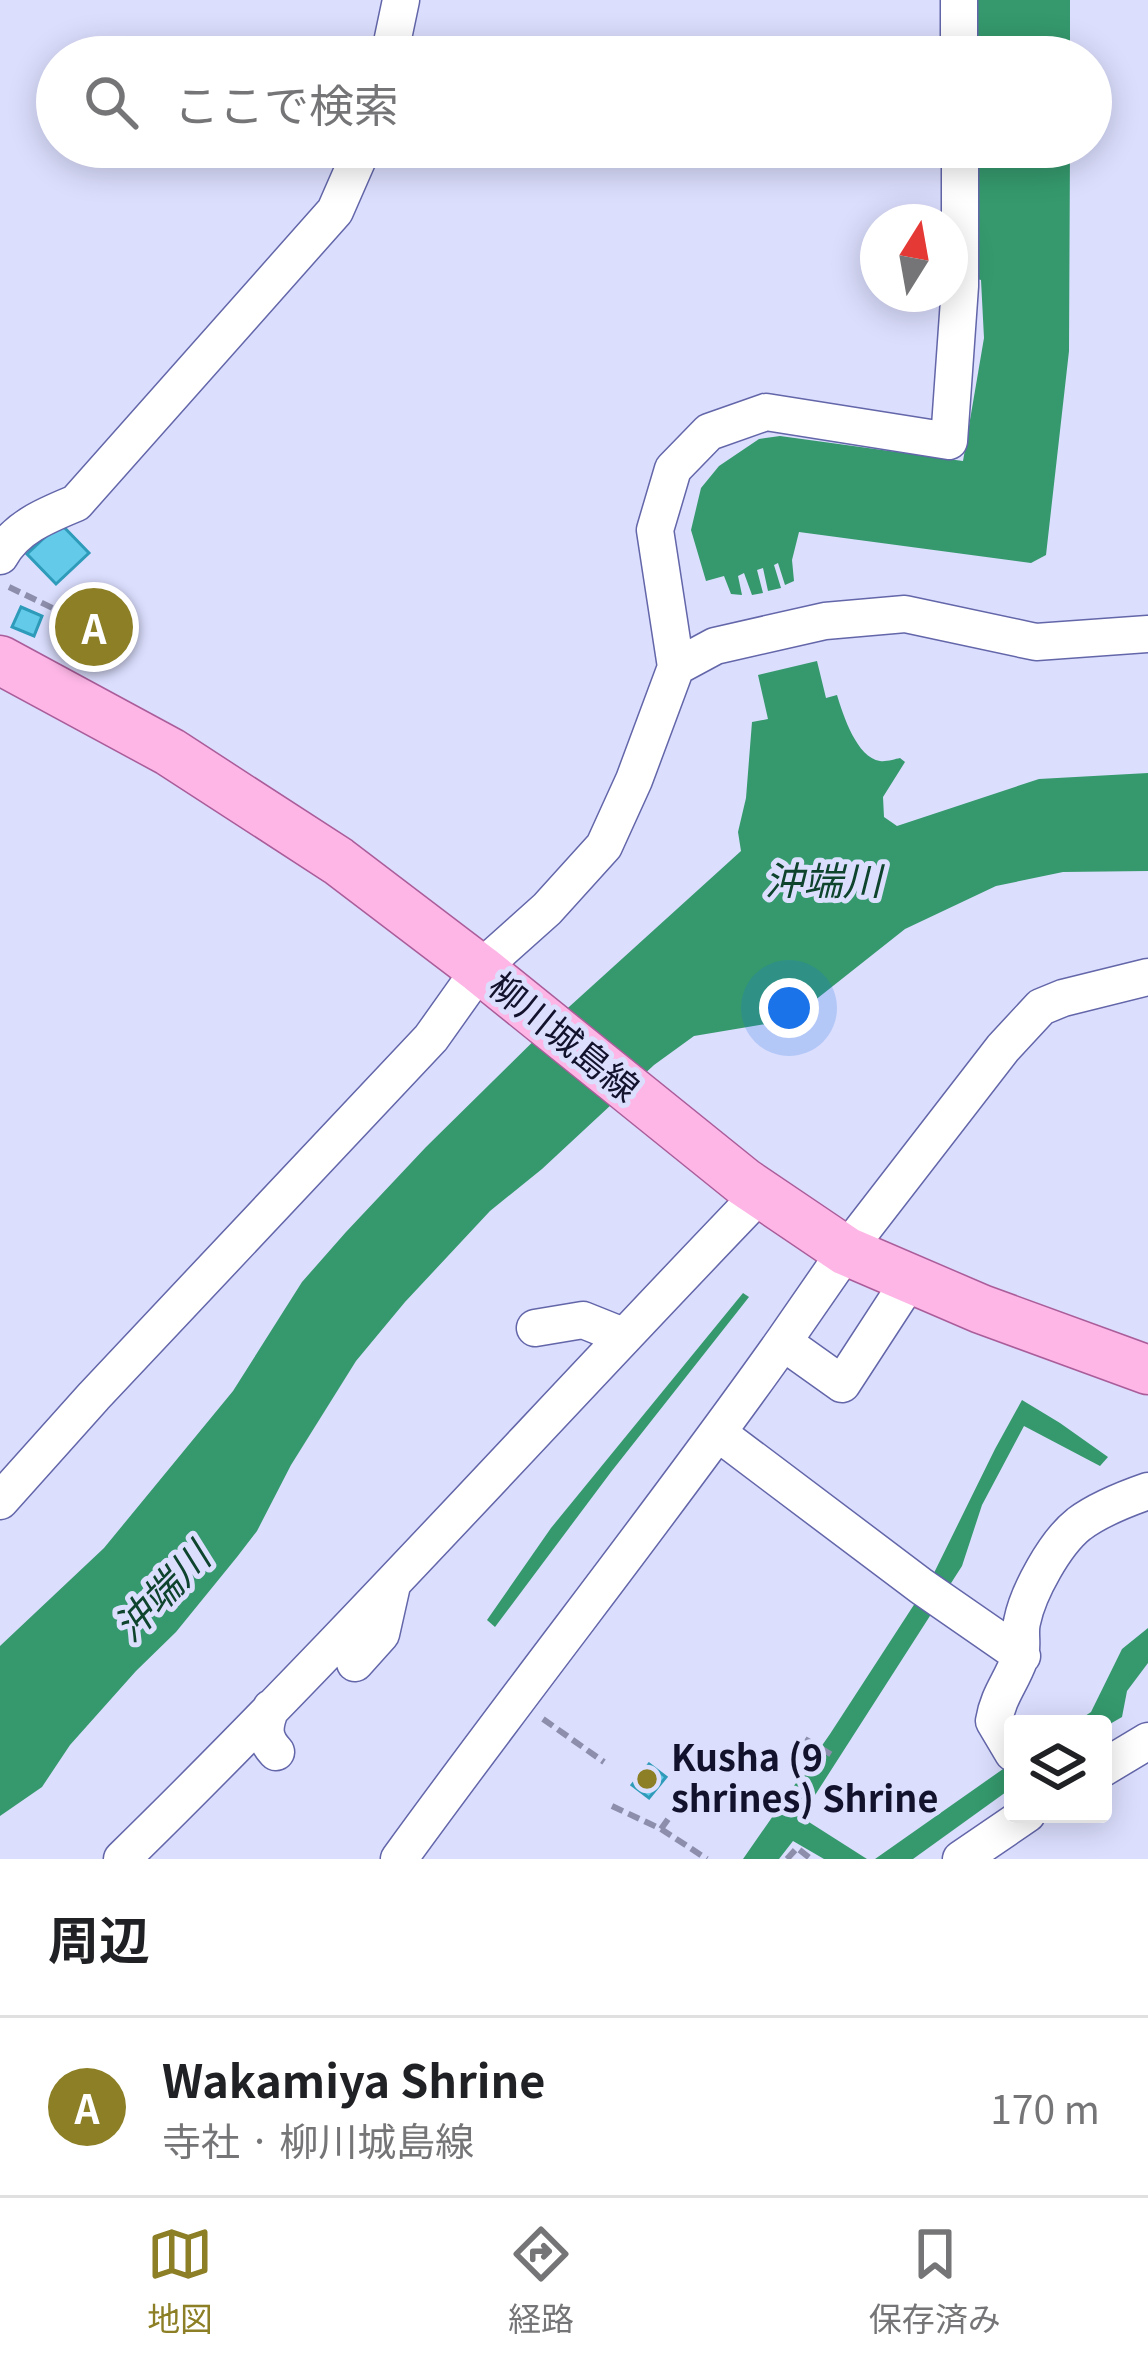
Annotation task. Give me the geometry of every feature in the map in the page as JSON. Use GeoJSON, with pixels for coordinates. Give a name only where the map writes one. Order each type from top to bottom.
{"type":"FeatureCollection","features":[{"type":"Feature","properties":{"kind":"main road","name":"柳川城島線"},"geometry":{"type":"LineString","coordinates":[[0,660],[170,752],[338,861],[752,1188],[846,1251],[981,1309],[1148,1370]]}},
{"type":"Feature","properties":{"kind":"street"},"geometry":{"type":"LineString","coordinates":[[393,36],[401,0]]}},
{"type":"Feature","properties":{"kind":"street"},"geometry":{"type":"LineString","coordinates":[[959,0],[959,36]]}},
{"type":"Feature","properties":{"kind":"street"},"geometry":{"type":"LineString","coordinates":[[0,556],[41,518],[76,503],[335,211],[353,168]]}},
{"type":"Feature","properties":{"kind":"street"},"geometry":{"type":"LineString","coordinates":[[0,1501],[431,1038],[480,969],[547,909],[604,846],[676,667],[656,530],[673,470],[709,432],[766,412],[949,441],[960,286],[960,168]]}},
{"type":"Feature","properties":{"kind":"street"},"geometry":{"type":"LineString","coordinates":[[676,667],[715,646],[825,621],[905,614],[1036,642],[1148,634]]}},
{"type":"Feature","properties":{"kind":"street"},"geometry":{"type":"LineString","coordinates":[[399,1859],[718,1432],[846,1251],[1004,1048],[1041,1007],[1148,977]]}},
{"type":"Feature","properties":{"kind":"street"},"geometry":{"type":"LineString","coordinates":[[122,1859],[504,1466],[752,1188]]}},
{"type":"Feature","properties":{"kind":"street"},"geometry":{"type":"LineString","coordinates":[[783,1342],[842,1384],[911,1278]]}},
{"type":"Feature","properties":{"kind":"street"},"geometry":{"type":"LineString","coordinates":[[535,1328],[583,1320],[623,1336]]}},
{"type":"Feature","properties":{"kind":"street"},"geometry":{"type":"LineString","coordinates":[[718,1432],[1022,1656]]}},
{"type":"Feature","properties":{"kind":"street"},"geometry":{"type":"LineString","coordinates":[[473,1527],[504,1466]]}},
{"type":"Feature","properties":{"kind":"street"},"geometry":{"type":"LineString","coordinates":[[1004,1738],[994,1721],[997,1702],[1022,1656],[1021,1624],[1033,1589],[1062,1542],[1080,1524],[1148,1491]]}},
{"type":"Feature","properties":{"kind":"street"},"geometry":{"type":"LineString","coordinates":[[355,1663],[381,1634],[392,1585]]}},
{"type":"Feature","properties":{"kind":"street"},"geometry":{"type":"LineString","coordinates":[[271,1708],[264,1727],[268,1744],[276,1752]]}},
{"type":"Feature","properties":{"kind":"street"},"geometry":{"type":"LineString","coordinates":[[1112,1763],[1148,1741]]}},
{"type":"Feature","properties":{"kind":"street"},"geometry":{"type":"LineString","coordinates":[[961,1859],[1014,1823]]}},
{"type":"Feature","properties":{"kind":"path"},"geometry":{"type":"LineString","coordinates":[[0,583],[65,614]]}},
{"type":"Feature","properties":{"kind":"path"},"geometry":{"type":"LineString","coordinates":[[515,1699],[604,1762]]}},
{"type":"Feature","properties":{"kind":"path"},"geometry":{"type":"LineString","coordinates":[[805,1739],[832,1755]]}},
{"type":"Feature","properties":{"kind":"path"},"geometry":{"type":"LineString","coordinates":[[661,1829],[676,1808],[671,1804]]}},
{"type":"Feature","properties":{"kind":"path"},"geometry":{"type":"LineString","coordinates":[[612,1806],[661,1829],[706,1859]]}},
{"type":"Feature","properties":{"kind":"path"},"geometry":{"type":"LineString","coordinates":[[787,1859],[797,1848],[811,1859]]}},
{"type":"Feature","properties":{"kind":"water"},"geometry":{"type":"Polygon","coordinates":[[[968,0],[1070,0],[1070,36],[968,36],[968,0]]]}},
{"type":"Feature","properties":{"kind":"water"},"geometry":{"type":"Polygon","coordinates":[[[970,168],[1070,168],[1069,351],[1046,555],[1031,563],[799,532],[792,560],[794,581],[785,585],[778,563],[774,565],[781,588],[768,591],[763,568],[757,570],[763,593],[752,595],[744,573],[738,576],[742,595],[731,594],[724,576],[706,581],[691,530],[701,488],[719,466],[759,439],[780,436],[963,461],[984,338],[981,280],[973,278],[970,168]]]}},
{"type":"Feature","properties":{"kind":"water","name":"沖端川"},"geometry":{"type":"Polygon","coordinates":[[[817,661],[826,698],[837,695],[864,752],[880,761],[900,758],[905,762],[883,797],[884,817],[897,826],[1039,779],[1148,773],[1148,871],[1063,872],[996,886],[905,929],[790,1020],[694,1036],[654,1065],[490,1211],[405,1302],[356,1361],[291,1465],[257,1531],[237,1557],[176,1632],[70,1745],[42,1787],[0,1816],[0,1646],[104,1548],[233,1391],[302,1282],[346,1232],[559,1016],[741,851],[738,832],[746,798],[752,722],[768,719],[758,675],[817,661]]]}},
{"type":"Feature","properties":{"kind":"water"},"geometry":{"type":"Polygon","coordinates":[[[743,1293],[749,1297],[495,1627],[487,1620],[551,1528],[743,1293]]]}},
{"type":"Feature","properties":{"kind":"water"},"geometry":{"type":"Polygon","coordinates":[[[1022,1400],[1108,1457],[1100,1466],[1024,1426],[982,1505],[962,1566],[801,1817],[867,1859],[824,1859],[793,1841],[779,1859],[743,1859],[932,1577],[1022,1400]]]}},
{"type":"Feature","properties":{"kind":"water"},"geometry":{"type":"Polygon","coordinates":[[[1148,1628],[1148,1663],[1127,1691],[1122,1717],[1112,1723],[1112,1715],[1086,1715],[1091,1712],[1122,1649],[1148,1628]]]}},
{"type":"Feature","properties":{"kind":"water"},"geometry":{"type":"Polygon","coordinates":[[[1004,1768],[1004,1793],[913,1859],[875,1859],[1004,1768]]]}},
{"type":"Feature","properties":{"kind":"building"},"geometry":{"type":"Polygon","coordinates":[[[60,523],[89,553],[56,584],[27,554],[60,523]]]}},
{"type":"Feature","properties":{"kind":"building"},"geometry":{"type":"Polygon","coordinates":[[[21,607],[42,616],[34,636],[12,627],[21,607]]]}},
{"type":"Feature","properties":{"kind":"building"},"geometry":{"type":"Polygon","coordinates":[[[92,610],[116,629],[101,648],[77,628],[92,610]]]}},
{"type":"Feature","properties":{"kind":"building"},"geometry":{"type":"Polygon","coordinates":[[[649,1764],[666,1777],[649,1798],[632,1785],[649,1764]]]}},
{"type":"Feature","properties":{"kind":"place","name":"Wakamiya Shrine"},"geometry":{"type":"Point","coordinates":[94,627]}},
{"type":"Feature","properties":{"kind":"place","name":"Kusha (9 shrines) Shrine"},"geometry":{"type":"Point","coordinates":[647,1779]}}]}
